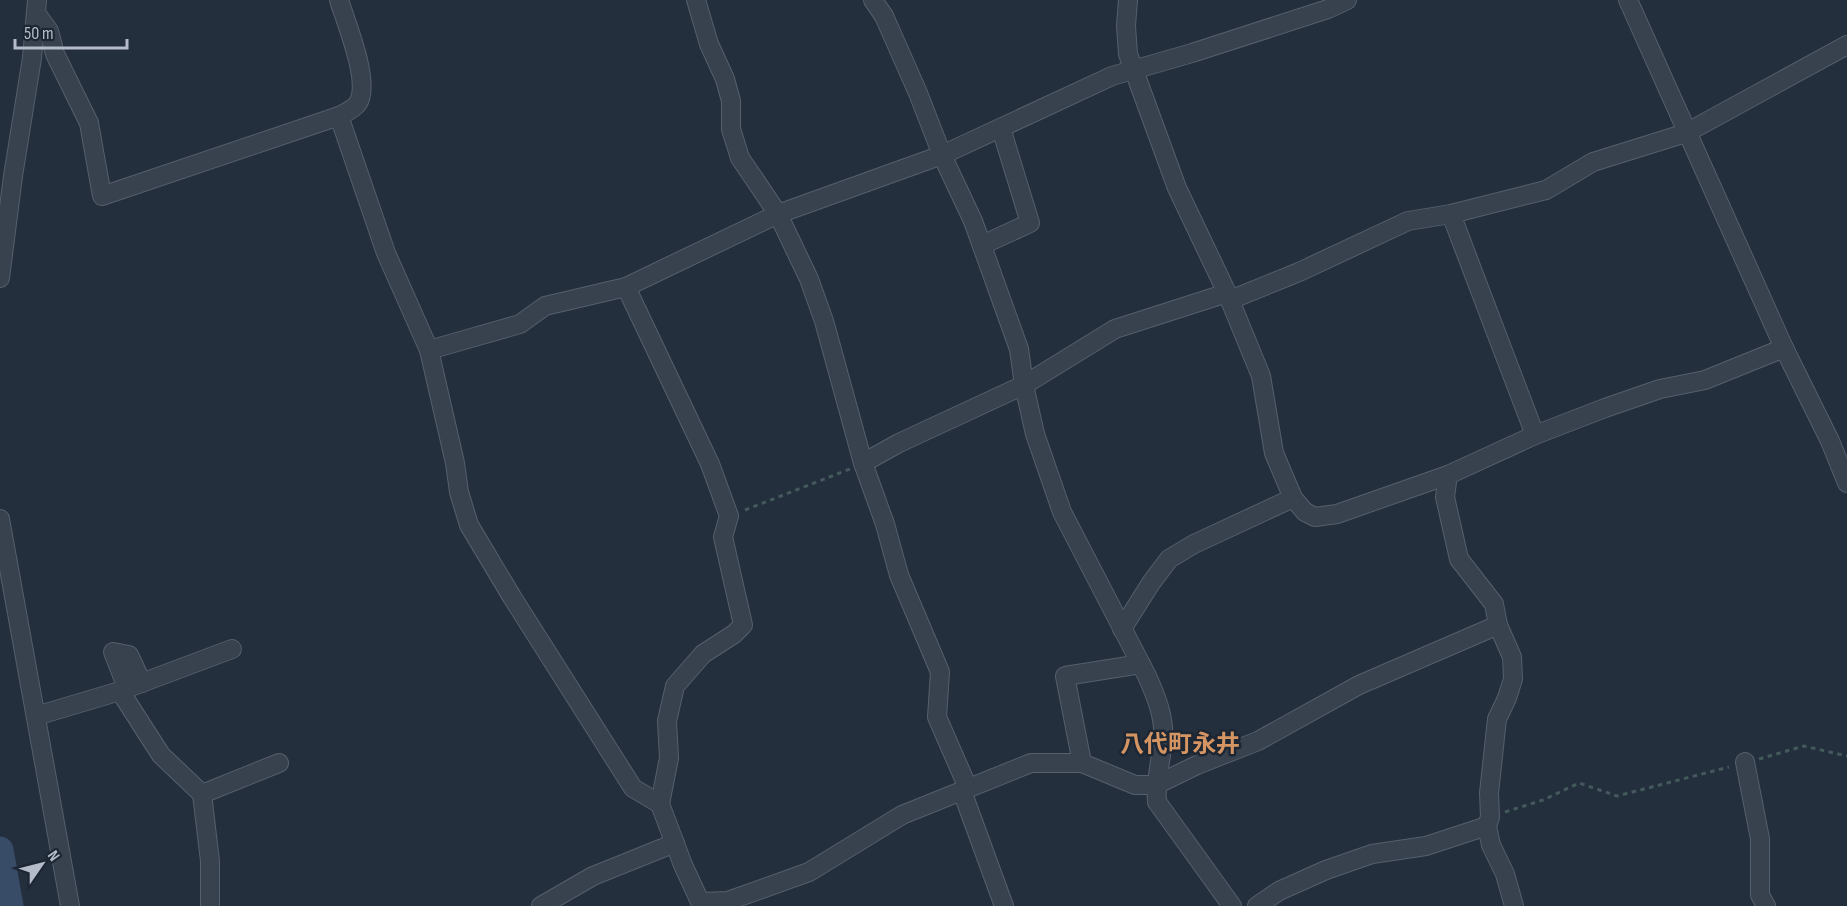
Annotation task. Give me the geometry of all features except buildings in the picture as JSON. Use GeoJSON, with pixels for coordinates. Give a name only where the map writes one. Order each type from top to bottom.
{"type":"FeatureCollection","features":[{"type":"Feature","properties":{"kind":"street"},"geometry":{"type":"LineString","coordinates":[[37,7],[49,31],[55,54],[88,123],[102,196],[339,116],[357,105],[361,95],[359,61],[339,0]]}},
{"type":"Feature","properties":{"kind":"street"},"geometry":{"type":"LineString","coordinates":[[696,0],[709,44],[725,79],[731,101],[731,129],[740,158],[778,214],[809,279],[824,321],[863,463],[885,524],[899,575],[940,672],[937,717],[965,789],[1004,906]]}},
{"type":"Feature","properties":{"kind":"street"},"geometry":{"type":"LineString","coordinates":[[873,0],[884,16],[982,245],[1019,349],[1035,434],[1062,512],[1159,702],[1163,738],[1156,785],[1157,802],[1232,906]]}},
{"type":"Feature","properties":{"kind":"street"},"geometry":{"type":"LineString","coordinates":[[1128,0],[1126,26],[1128,54],[1177,188],[1229,297],[1261,376],[1274,453],[1293,498],[1305,512],[1316,517],[1337,514],[1448,474],[1535,435],[1660,389],[1705,380],[1784,348]]}},
{"type":"Feature","properties":{"kind":"street"},"geometry":{"type":"LineString","coordinates":[[429,350],[520,324],[545,306],[626,287],[778,214],[942,155],[1112,76],[1192,53],[1328,9],[1347,0]]}},
{"type":"Feature","properties":{"kind":"street"},"geometry":{"type":"LineString","coordinates":[[1628,0],[1686,133],[1784,348],[1830,441],[1847,483]]}},
{"type":"Feature","properties":{"kind":"street"},"geometry":{"type":"LineString","coordinates":[[0,278],[13,176],[32,58],[37,7]]}},
{"type":"Feature","properties":{"kind":"street"},"geometry":{"type":"LineString","coordinates":[[863,463],[899,443],[1024,385],[1115,329],[1229,297],[1299,272],[1408,221],[1451,214],[1545,190],[1593,162],[1686,133],[1847,45]]}},
{"type":"Feature","properties":{"kind":"street"},"geometry":{"type":"LineString","coordinates":[[339,116],[386,253],[429,350],[455,463],[459,492],[469,525],[633,788],[660,804]]}},
{"type":"Feature","properties":{"kind":"street"},"geometry":{"type":"LineString","coordinates":[[982,245],[1030,223],[1001,128]]}},
{"type":"Feature","properties":{"kind":"street"},"geometry":{"type":"LineString","coordinates":[[1451,214],[1535,435]]}},
{"type":"Feature","properties":{"kind":"street"},"geometry":{"type":"LineString","coordinates":[[626,287],[710,464],[729,516],[723,537],[743,625],[734,634],[703,654],[675,686],[667,721],[669,758],[660,804],[683,865],[702,904],[728,901],[809,872],[902,815],[1031,763],[1082,763],[1135,785],[1156,785],[1197,765],[1258,741],[1359,685],[1498,625]]}},
{"type":"Feature","properties":{"kind":"street"},"geometry":{"type":"LineString","coordinates":[[1448,474],[1445,497],[1459,559],[1494,604],[1498,625],[1512,657],[1513,679],[1497,718],[1488,821],[1491,845],[1504,874],[1514,906]]}},
{"type":"Feature","properties":{"kind":"street"},"geometry":{"type":"LineString","coordinates":[[1122,629],[1169,559],[1194,544],[1293,498]]}},
{"type":"Feature","properties":{"kind":"street"},"geometry":{"type":"LineString","coordinates":[[0,519],[70,906]]}},
{"type":"Feature","properties":{"kind":"street"},"geometry":{"type":"LineString","coordinates":[[36,716],[130,687],[232,650]]}},
{"type":"Feature","properties":{"kind":"street"},"geometry":{"type":"LineString","coordinates":[[1082,763],[1065,676],[1140,664]]}},
{"type":"Feature","properties":{"kind":"street"},"geometry":{"type":"LineString","coordinates":[[130,687],[161,755],[202,794],[210,861],[210,906]]}},
{"type":"Feature","properties":{"kind":"street"},"geometry":{"type":"LineString","coordinates":[[1745,762],[1760,839],[1760,895],[1766,906]]}},
{"type":"Feature","properties":{"kind":"street"},"geometry":{"type":"LineString","coordinates":[[202,794],[279,763]]}},
{"type":"Feature","properties":{"kind":"street"},"geometry":{"type":"LineString","coordinates":[[1257,906],[1279,891],[1326,870],[1372,854],[1426,846],[1488,821]]}},
{"type":"Feature","properties":{"kind":"street"},"geometry":{"type":"LineString","coordinates":[[541,906],[593,876],[675,843]]}},
{"type":"Feature","properties":{"kind":"path"},"geometry":{"type":"LineString","coordinates":[[729,516],[863,463]]}},
{"type":"Feature","properties":{"kind":"path"},"geometry":{"type":"LineString","coordinates":[[1488,821],[1543,800],[1579,783],[1617,796],[1804,746],[1847,756]]}},
{"type":"Feature","properties":{"kind":"waterway"},"geometry":{"type":"LineString","coordinates":[[0,850],[10,906]]}},
{"type":"Feature","properties":{"kind":"district","name":"八代町永井"},"geometry":{"type":"Point","coordinates":[1180,744]}}]}
